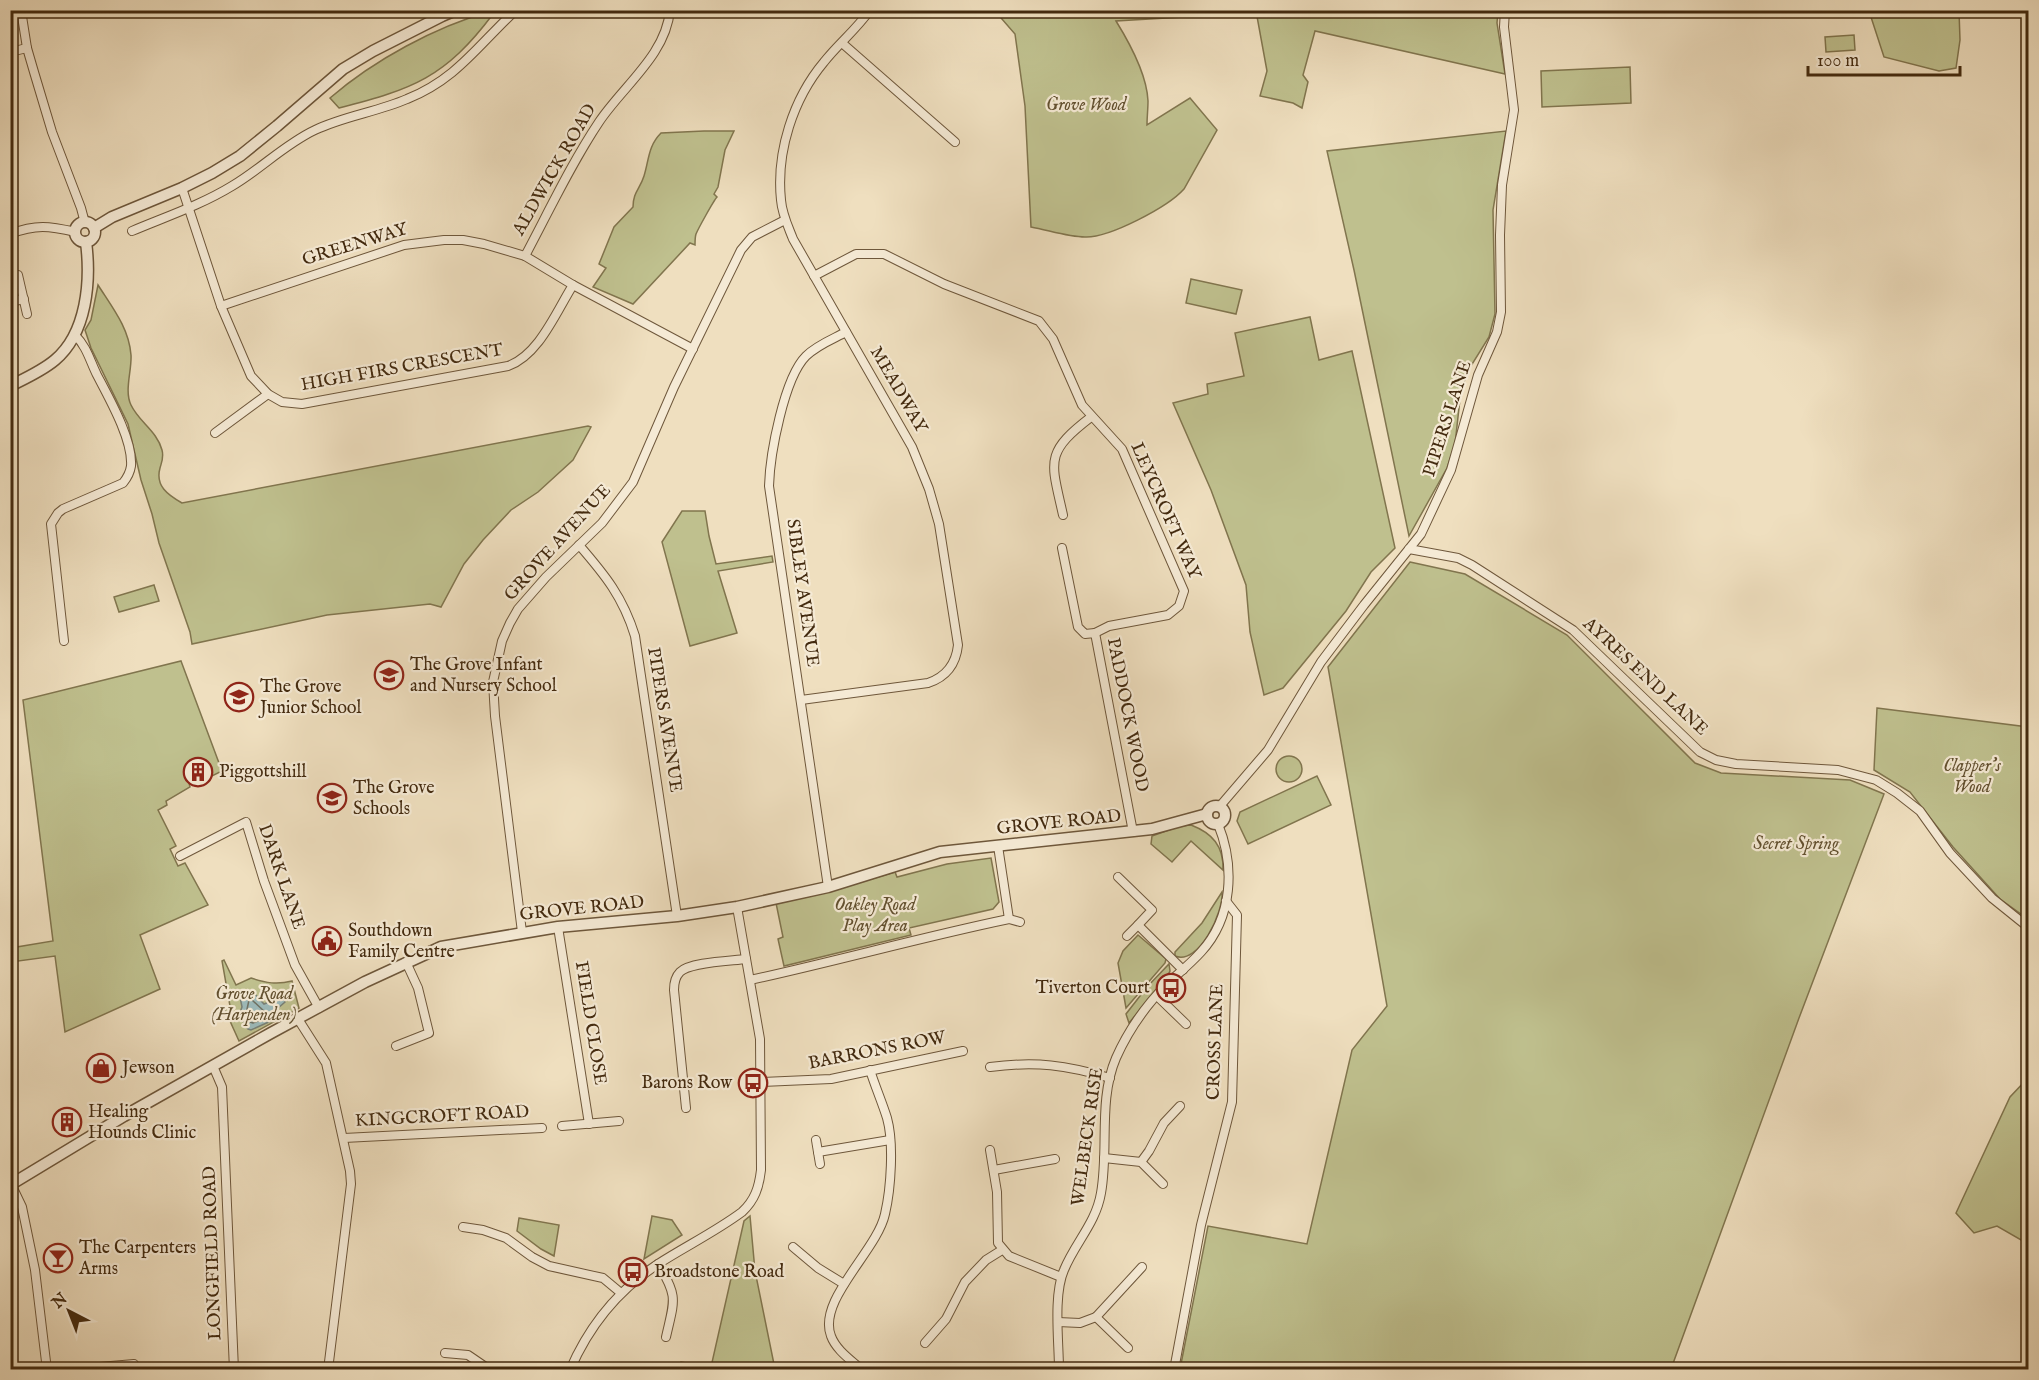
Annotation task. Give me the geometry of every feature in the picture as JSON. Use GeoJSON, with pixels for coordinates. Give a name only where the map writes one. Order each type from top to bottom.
{"type":"FeatureCollection","features":[{"type":"Feature","properties":{"kind":"street"},"geometry":{"type":"LineString","coordinates":[[21,10],[27,48],[52,132],[94,237],[86,242]]}},
{"type":"Feature","properties":{"kind":"street"},"geometry":{"type":"LineString","coordinates":[[86,242],[79,239],[76,232],[79,226],[112,217],[182,188],[240,156],[343,69],[373,51],[456,10]]}},
{"type":"Feature","properties":{"kind":"street"},"geometry":{"type":"LineString","coordinates":[[132,231],[231,187],[317,129],[407,99],[441,81],[472,56],[516,10]]}},
{"type":"Feature","properties":{"kind":"street","name":"ALDWICK ROAD"},"geometry":{"type":"LineString","coordinates":[[525,256],[578,157],[599,123],[661,44],[669,21],[670,10]]}},
{"type":"Feature","properties":{"kind":"street","name":"MEADWAY"},"geometry":{"type":"LineString","coordinates":[[801,700],[928,683],[940,678],[950,669],[958,645],[939,524],[929,489],[912,447],[814,276],[785,220],[781,200],[783,155],[791,121],[808,84],[823,63],[870,10]]}},
{"type":"Feature","properties":{"kind":"street","name":"PIPERS LANE"},"geometry":{"type":"LineString","coordinates":[[1220,806],[1268,750],[1321,662],[1428,522],[1451,470],[1478,375],[1497,332],[1501,312],[1502,185],[1514,110],[1504,10]]}},
{"type":"Feature","properties":{"kind":"street"},"geometry":{"type":"LineString","coordinates":[[842,43],[955,142]]}},
{"type":"Feature","properties":{"kind":"street"},"geometry":{"type":"LineString","coordinates":[[10,51],[27,48]]}},
{"type":"Feature","properties":{"kind":"street"},"geometry":{"type":"LineString","coordinates":[[182,188],[221,306],[251,376],[268,394],[215,433]]}},
{"type":"Feature","properties":{"kind":"street","name":"GROVE AVENUE"},"geometry":{"type":"LineString","coordinates":[[522,932],[495,716],[493,682],[502,640],[518,609],[546,577],[609,515],[633,482],[674,387],[746,243],[759,232],[785,220]]}},
{"type":"Feature","properties":{"kind":"street"},"geometry":{"type":"LineString","coordinates":[[10,234],[28,227],[40,226],[76,232]]}},
{"type":"Feature","properties":{"kind":"street","name":"GREENWAY"},"geometry":{"type":"LineString","coordinates":[[221,306],[404,245],[463,240],[484,243],[525,256],[573,285],[693,349]]}},
{"type":"Feature","properties":{"kind":"street"},"geometry":{"type":"LineString","coordinates":[[10,386],[57,359],[75,335],[82,315],[87,285],[86,242]]}},
{"type":"Feature","properties":{"kind":"street","name":"LEYCROFT WAY"},"geometry":{"type":"LineString","coordinates":[[814,276],[856,254],[884,254],[944,284],[1039,321],[1053,339],[1082,405],[1122,449],[1184,591],[1179,606],[1168,615],[1109,626],[1095,633]]}},
{"type":"Feature","properties":{"kind":"street"},"geometry":{"type":"LineString","coordinates":[[18,274],[27,314]]}},
{"type":"Feature","properties":{"kind":"street","name":"HIGH FIRS CRESCENT"},"geometry":{"type":"LineString","coordinates":[[268,394],[282,402],[302,404],[520,362],[536,346],[573,285]]}},
{"type":"Feature","properties":{"kind":"street"},"geometry":{"type":"LineString","coordinates":[[10,302],[24,299]]}},
{"type":"Feature","properties":{"kind":"street","name":"SIBLEY AVENUE"},"geometry":{"type":"LineString","coordinates":[[828,887],[769,486],[771,454],[793,375],[799,364],[812,351],[846,332]]}},
{"type":"Feature","properties":{"kind":"street"},"geometry":{"type":"LineString","coordinates":[[64,641],[51,524],[63,509],[123,483],[131,467],[122,427],[112,402],[83,343],[75,335]]}},
{"type":"Feature","properties":{"kind":"street"},"geometry":{"type":"LineString","coordinates":[[1064,514],[1053,472],[1054,456],[1064,439],[1091,417]]}},
{"type":"Feature","properties":{"kind":"street","name":"PIPERS AVENUE"},"geometry":{"type":"LineString","coordinates":[[579,546],[610,582],[629,617],[635,636],[677,916]]}},
{"type":"Feature","properties":{"kind":"street","name":"PADDOCK WOOD"},"geometry":{"type":"LineString","coordinates":[[1062,548],[1077,627],[1085,634],[1095,633],[1133,832]]}},
{"type":"Feature","properties":{"kind":"street","name":"AYRES END LANE"},"geometry":{"type":"LineString","coordinates":[[1409,549],[1458,558],[1573,630],[1700,752],[1716,760],[1736,764],[1838,770],[1876,780],[1898,793],[1920,811],[1950,853],[1992,898],[2028,927]]}},
{"type":"Feature","properties":{"kind":"street","name":"GROVE ROAD"},"geometry":{"type":"LineString","coordinates":[[11,1183],[124,1116],[298,1019],[406,962],[441,947],[558,927],[677,916],[737,907],[828,887],[940,852],[1152,830],[1206,814],[1211,806],[1220,806]]}},
{"type":"Feature","properties":{"kind":"street"},"geometry":{"type":"LineString","coordinates":[[1206,814],[1210,822],[1218,824],[1226,816],[1220,806]]}},
{"type":"Feature","properties":{"kind":"street","name":"DARK LANE"},"geometry":{"type":"LineString","coordinates":[[180,856],[246,822],[291,956],[319,1008]]}},
{"type":"Feature","properties":{"kind":"street","name":"CROSS LANE"},"geometry":{"type":"LineString","coordinates":[[1174,1370],[1201,1225],[1232,1102],[1237,915],[1226,901],[1228,856],[1218,824]]}},
{"type":"Feature","properties":{"kind":"street"},"geometry":{"type":"LineString","coordinates":[[998,846],[1009,919]]}},
{"type":"Feature","properties":{"kind":"street"},"geometry":{"type":"LineString","coordinates":[[1118,877],[1152,910],[1127,936]]}},
{"type":"Feature","properties":{"kind":"street","name":"WELBECK RISE"},"geometry":{"type":"LineString","coordinates":[[1059,1370],[1058,1291],[1061,1277],[1070,1258],[1093,1220],[1101,1192],[1110,1078],[1123,1044],[1157,996],[1209,942],[1219,923],[1226,901]]}},
{"type":"Feature","properties":{"kind":"street"},"geometry":{"type":"LineString","coordinates":[[570,1370],[589,1333],[621,1293],[658,1264],[734,1218],[749,1206],[754,1198],[761,1170],[760,1039],[737,907]]}},
{"type":"Feature","properties":{"kind":"street"},"geometry":{"type":"LineString","coordinates":[[750,980],[826,964],[933,934],[1009,919],[1020,922]]}},
{"type":"Feature","properties":{"kind":"street"},"geometry":{"type":"LineString","coordinates":[[1138,925],[1183,970]]}},
{"type":"Feature","properties":{"kind":"street","name":"FIELD CLOSE"},"geometry":{"type":"LineString","coordinates":[[558,927],[589,1124]]}},
{"type":"Feature","properties":{"kind":"street"},"geometry":{"type":"LineString","coordinates":[[686,1108],[674,990],[676,977],[679,972],[689,966],[746,959]]}},
{"type":"Feature","properties":{"kind":"street"},"geometry":{"type":"LineString","coordinates":[[396,1046],[429,1033],[418,988],[406,962]]}},
{"type":"Feature","properties":{"kind":"street"},"geometry":{"type":"LineString","coordinates":[[1157,996],[1186,1024]]}},
{"type":"Feature","properties":{"kind":"street"},"geometry":{"type":"LineString","coordinates":[[298,1019],[326,1063],[344,1138],[351,1184],[328,1370]]}},
{"type":"Feature","properties":{"kind":"street","name":"BARRONS ROW"},"geometry":{"type":"LineString","coordinates":[[760,1082],[831,1079],[963,1051]]}},
{"type":"Feature","properties":{"kind":"street"},"geometry":{"type":"LineString","coordinates":[[990,1067],[1014,1064],[1059,1065],[1110,1078]]}},
{"type":"Feature","properties":{"kind":"street","name":"LONGFIELD ROAD"},"geometry":{"type":"LineString","coordinates":[[213,1066],[222,1088],[234,1370]]}},
{"type":"Feature","properties":{"kind":"street"},"geometry":{"type":"LineString","coordinates":[[862,1370],[835,1344],[829,1328],[831,1310],[844,1284],[867,1252],[886,1212],[891,1158],[890,1140],[887,1119],[870,1070]]}},
{"type":"Feature","properties":{"kind":"street"},"geometry":{"type":"LineString","coordinates":[[1141,1162],[1164,1123],[1180,1106]]}},
{"type":"Feature","properties":{"kind":"street"},"geometry":{"type":"LineString","coordinates":[[562,1126],[620,1121]]}},
{"type":"Feature","properties":{"kind":"street","name":"KINGCROFT ROAD"},"geometry":{"type":"LineString","coordinates":[[344,1138],[542,1128]]}},
{"type":"Feature","properties":{"kind":"street"},"geometry":{"type":"LineString","coordinates":[[816,1140],[820,1164]]}},
{"type":"Feature","properties":{"kind":"street"},"geometry":{"type":"LineString","coordinates":[[818,1152],[890,1140]]}},
{"type":"Feature","properties":{"kind":"street"},"geometry":{"type":"LineString","coordinates":[[990,1150],[997,1192],[998,1244],[1009,1256],[1061,1277]]}},
{"type":"Feature","properties":{"kind":"street"},"geometry":{"type":"LineString","coordinates":[[1104,1158],[1141,1162],[1163,1184]]}},
{"type":"Feature","properties":{"kind":"street"},"geometry":{"type":"LineString","coordinates":[[994,1170],[1055,1159]]}},
{"type":"Feature","properties":{"kind":"street"},"geometry":{"type":"LineString","coordinates":[[11,1183],[22,1208],[35,1270],[47,1370]]}},
{"type":"Feature","properties":{"kind":"street"},"geometry":{"type":"LineString","coordinates":[[463,1227],[483,1230],[506,1238],[549,1266],[603,1278],[621,1293]]}},
{"type":"Feature","properties":{"kind":"street"},"geometry":{"type":"LineString","coordinates":[[793,1247],[818,1268],[844,1284]]}},
{"type":"Feature","properties":{"kind":"street"},"geometry":{"type":"LineString","coordinates":[[925,1343],[946,1319],[965,1282],[986,1260],[1002,1250]]}},
{"type":"Feature","properties":{"kind":"street"},"geometry":{"type":"LineString","coordinates":[[658,1264],[673,1292],[666,1337]]}},
{"type":"Feature","properties":{"kind":"street"},"geometry":{"type":"LineString","coordinates":[[1059,1322],[1080,1323],[1096,1317],[1142,1267]]}},
{"type":"Feature","properties":{"kind":"street"},"geometry":{"type":"LineString","coordinates":[[1096,1317],[1128,1348]]}},
{"type":"Feature","properties":{"kind":"street"},"geometry":{"type":"LineString","coordinates":[[445,1353],[468,1355],[490,1370]]}},
{"type":"Feature","properties":{"kind":"street"},"geometry":{"type":"LineString","coordinates":[[65,1370],[134,1365]]}},
{"type":"Feature","properties":{"kind":"green space"},"geometry":{"type":"Polygon","coordinates":[[[491,11],[493,14],[476,36],[443,67],[426,78],[388,94],[339,108],[330,98],[366,71],[406,46],[448,26],[491,11]]]}},
{"type":"Feature","properties":{"kind":"green space","name":"Grove Wood"},"geometry":{"type":"Polygon","coordinates":[[[995,11],[1228,11],[1217,15],[1116,21],[1141,70],[1147,91],[1147,125],[1190,98],[1217,130],[1184,189],[1165,204],[1138,220],[1095,236],[1072,236],[1031,227],[1025,106],[1015,34],[995,11]]]}},
{"type":"Feature","properties":{"kind":"green space"},"geometry":{"type":"Polygon","coordinates":[[[1256,11],[1498,11],[1497,23],[1505,74],[1315,31],[1303,75],[1308,82],[1302,108],[1293,103],[1260,96],[1267,71],[1256,11]]]}},
{"type":"Feature","properties":{"kind":"green space"},"geometry":{"type":"Polygon","coordinates":[[[1869,11],[1959,11],[1960,40],[1956,68],[1939,71],[1884,57],[1869,11]]]}},
{"type":"Feature","properties":{"kind":"green space"},"geometry":{"type":"Polygon","coordinates":[[[1854,35],[1855,50],[1826,52],[1825,37],[1854,35]]]}},
{"type":"Feature","properties":{"kind":"green space"},"geometry":{"type":"Polygon","coordinates":[[[1630,67],[1631,103],[1542,107],[1541,71],[1630,67]]]}},
{"type":"Feature","properties":{"kind":"green space"},"geometry":{"type":"Polygon","coordinates":[[[734,131],[725,150],[718,187],[714,194],[717,197],[696,234],[695,245],[690,243],[633,304],[593,287],[606,268],[599,264],[614,227],[633,207],[651,148],[657,138],[661,133],[734,131]]]}},
{"type":"Feature","properties":{"kind":"green space"},"geometry":{"type":"Polygon","coordinates":[[[1506,131],[1493,210],[1495,314],[1489,337],[1469,369],[1461,390],[1455,444],[1447,468],[1409,536],[1327,151],[1506,131]]]}},
{"type":"Feature","properties":{"kind":"green space"},"geometry":{"type":"Polygon","coordinates":[[[1191,279],[1242,290],[1236,314],[1186,303],[1191,279]]]}},
{"type":"Feature","properties":{"kind":"green space"},"geometry":{"type":"Polygon","coordinates":[[[98,285],[119,318],[130,345],[129,399],[134,411],[160,443],[163,455],[159,480],[168,493],[182,503],[591,427],[573,460],[538,492],[511,510],[483,540],[464,564],[441,607],[430,604],[327,615],[192,644],[190,632],[159,543],[128,424],[91,348],[85,330],[91,320],[98,285]]]}},
{"type":"Feature","properties":{"kind":"green space"},"geometry":{"type":"Polygon","coordinates":[[[1310,317],[1319,360],[1352,351],[1395,548],[1371,572],[1346,611],[1283,688],[1264,695],[1250,632],[1246,585],[1211,490],[1173,403],[1208,394],[1207,384],[1244,376],[1235,333],[1310,317]]]}},
{"type":"Feature","properties":{"kind":"green space"},"geometry":{"type":"Polygon","coordinates":[[[682,511],[705,511],[716,564],[772,556],[773,562],[718,571],[737,633],[690,646],[662,542],[682,511]]]}},
{"type":"Feature","properties":{"kind":"green space","name":"Secret Spring"},"geometry":{"type":"Polygon","coordinates":[[[1410,562],[1465,574],[1567,635],[1695,763],[1721,773],[1850,780],[1884,794],[1799,1018],[1671,1369],[1180,1369],[1208,1226],[1307,1244],[1352,1050],[1387,1006],[1328,667],[1410,562]]]}},
{"type":"Feature","properties":{"kind":"green space"},"geometry":{"type":"Polygon","coordinates":[[[154,585],[159,601],[119,612],[114,597],[154,585]]]}},
{"type":"Feature","properties":{"kind":"green space"},"geometry":{"type":"Polygon","coordinates":[[[181,661],[222,771],[204,780],[202,775],[189,783],[190,787],[166,801],[167,805],[158,810],[176,846],[170,849],[178,866],[185,863],[208,905],[140,935],[160,989],[65,1032],[55,956],[11,962],[11,948],[53,941],[23,700],[181,661]]]}},
{"type":"Feature","properties":{"kind":"green space","name":"Clapper's Wood"},"geometry":{"type":"Polygon","coordinates":[[[1877,708],[2028,727],[2028,919],[2000,899],[1953,847],[1910,792],[1874,770],[1877,708]]]}},
{"type":"Feature","properties":{"kind":"green space"},"geometry":{"type":"Polygon","coordinates":[[[1289,756],[1298,760],[1302,769],[1298,778],[1289,782],[1280,778],[1276,769],[1280,760],[1289,756]]]}},
{"type":"Feature","properties":{"kind":"green space"},"geometry":{"type":"Polygon","coordinates":[[[1317,776],[1331,805],[1248,844],[1237,821],[1240,812],[1317,776]]]}},
{"type":"Feature","properties":{"kind":"green space"},"geometry":{"type":"Polygon","coordinates":[[[1191,825],[1211,836],[1219,847],[1223,870],[1191,841],[1172,862],[1151,844],[1152,836],[1180,826],[1191,825]]]}},
{"type":"Feature","properties":{"kind":"green space","name":"Oakley Road Play Area"},"geometry":{"type":"Polygon","coordinates":[[[991,858],[999,902],[993,909],[909,928],[911,935],[784,966],[778,939],[783,937],[776,903],[895,872],[897,877],[947,864],[991,858]]]}},
{"type":"Feature","properties":{"kind":"green space"},"geometry":{"type":"Polygon","coordinates":[[[1222,892],[1219,911],[1201,945],[1193,953],[1184,957],[1175,956],[1175,952],[1202,923],[1222,892]]]}},
{"type":"Feature","properties":{"kind":"green space"},"geometry":{"type":"Polygon","coordinates":[[[1138,935],[1166,959],[1126,1008],[1118,963],[1123,951],[1138,935]]]}},
{"type":"Feature","properties":{"kind":"green space","name":"Grove Road (Harpenden)"},"geometry":{"type":"Polygon","coordinates":[[[224,960],[236,985],[251,978],[272,983],[292,981],[299,1008],[239,1041],[225,1010],[230,1006],[222,961],[224,960]]]}},
{"type":"Feature","properties":{"kind":"green space"},"geometry":{"type":"Polygon","coordinates":[[[1169,964],[1170,971],[1166,978],[1129,1023],[1126,1014],[1169,964]]]}},
{"type":"Feature","properties":{"kind":"green space"},"geometry":{"type":"Polygon","coordinates":[[[2028,1078],[2028,1244],[1997,1226],[1974,1233],[1956,1213],[2010,1097],[2028,1078]]]}},
{"type":"Feature","properties":{"kind":"green space"},"geometry":{"type":"Polygon","coordinates":[[[652,1216],[672,1220],[682,1235],[644,1259],[652,1216]]]}},
{"type":"Feature","properties":{"kind":"green space"},"geometry":{"type":"Polygon","coordinates":[[[750,1216],[755,1271],[775,1369],[679,1369],[681,1362],[711,1367],[744,1221],[750,1216]]]}},
{"type":"Feature","properties":{"kind":"green space"},"geometry":{"type":"Polygon","coordinates":[[[519,1218],[559,1225],[554,1256],[517,1231],[519,1218]]]}},
{"type":"Feature","properties":{"kind":"water"},"geometry":{"type":"Polygon","coordinates":[[[246,991],[253,992],[264,1004],[279,998],[284,999],[285,1002],[270,1015],[271,1021],[251,1030],[239,1015],[242,1007],[240,997],[246,991]]]}},
{"type":"Feature","properties":{"kind":"place","name":"The Grove Infant and Nursery School"},"geometry":{"type":"Point","coordinates":[389,675]}},
{"type":"Feature","properties":{"kind":"place","name":"The Grove Junior School"},"geometry":{"type":"Point","coordinates":[239,697]}},
{"type":"Feature","properties":{"kind":"place","name":"Piggottshill"},"geometry":{"type":"Point","coordinates":[198,772]}},
{"type":"Feature","properties":{"kind":"place","name":"The Grove Schools"},"geometry":{"type":"Point","coordinates":[332,798]}},
{"type":"Feature","properties":{"kind":"place","name":"Southdown Family Centre"},"geometry":{"type":"Point","coordinates":[327,941]}},
{"type":"Feature","properties":{"kind":"place","name":"Tiverton Court"},"geometry":{"type":"Point","coordinates":[1171,988]}},
{"type":"Feature","properties":{"kind":"place","name":"Jewson"},"geometry":{"type":"Point","coordinates":[101,1068]}},
{"type":"Feature","properties":{"kind":"place","name":"Barons Row"},"geometry":{"type":"Point","coordinates":[753,1083]}},
{"type":"Feature","properties":{"kind":"place","name":"Healing Hounds Clinic"},"geometry":{"type":"Point","coordinates":[67,1122]}},
{"type":"Feature","properties":{"kind":"place","name":"The Carpenters Arms"},"geometry":{"type":"Point","coordinates":[58,1258]}},
{"type":"Feature","properties":{"kind":"place","name":"Broadstone Road"},"geometry":{"type":"Point","coordinates":[633,1272]}}]}
